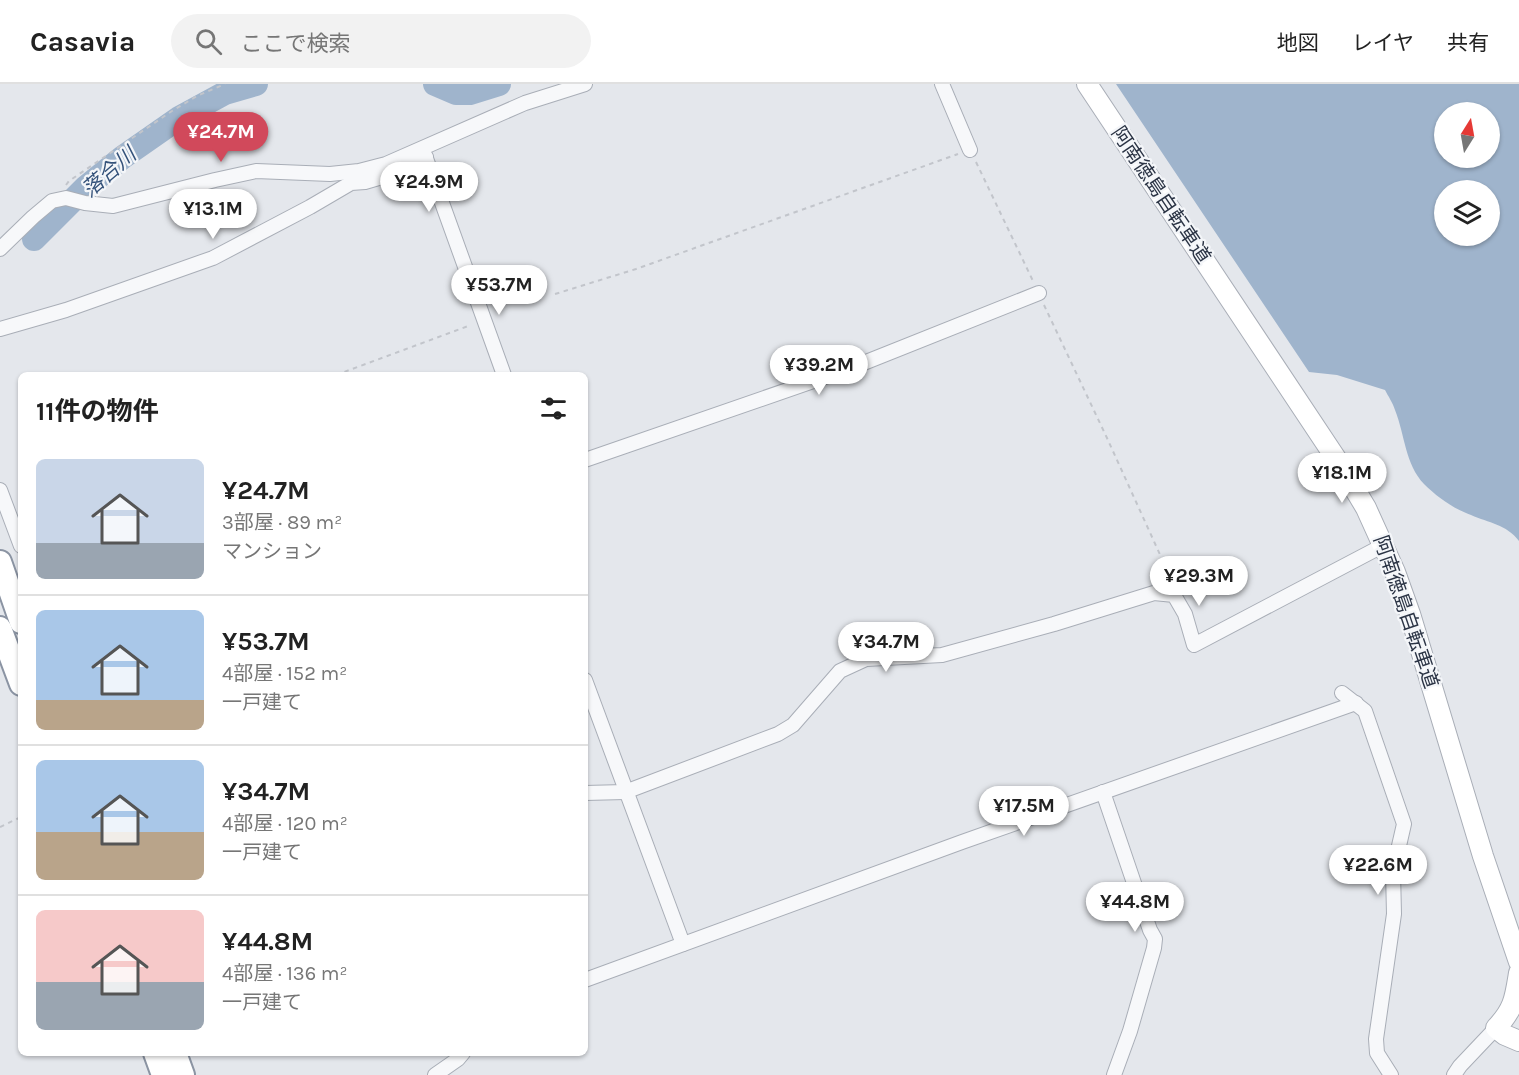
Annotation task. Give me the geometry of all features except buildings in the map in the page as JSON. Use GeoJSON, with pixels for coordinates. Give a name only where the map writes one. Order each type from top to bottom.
{"type":"FeatureCollection","features":[{"type":"Feature","properties":{"kind":"highway"},"geometry":{"type":"LineString","coordinates":[[0,562],[18,613]]}},
{"type":"Feature","properties":{"kind":"highway"},"geometry":{"type":"LineString","coordinates":[[0,628],[18,676]]}},
{"type":"Feature","properties":{"kind":"highway"},"geometry":{"type":"LineString","coordinates":[[156,1056],[163,1075]]}},
{"type":"Feature","properties":{"kind":"highway"},"geometry":{"type":"LineString","coordinates":[[176,1056],[183,1075]]}},
{"type":"Feature","properties":{"kind":"main road","name":"阿南徳島自転車道"},"geometry":{"type":"LineString","coordinates":[[1087,84],[1339,463],[1366,508],[1384,545],[1410,614],[1483,855],[1519,962]]}},
{"type":"Feature","properties":{"kind":"main road"},"geometry":{"type":"LineString","coordinates":[[1519,973],[1509,1015],[1496,1028],[1519,1041]]}},
{"type":"Feature","properties":{"kind":"street"},"geometry":{"type":"LineString","coordinates":[[0,329],[66,310],[213,258],[351,183],[382,177],[424,152],[525,104],[585,84]]}},
{"type":"Feature","properties":{"kind":"street"},"geometry":{"type":"LineString","coordinates":[[942,84],[970,150]]}},
{"type":"Feature","properties":{"kind":"street"},"geometry":{"type":"LineString","coordinates":[[0,249],[52,201],[64,199],[112,206],[256,171],[330,174],[359,171],[424,152]]}},
{"type":"Feature","properties":{"kind":"street"},"geometry":{"type":"LineString","coordinates":[[424,152],[503,372]]}},
{"type":"Feature","properties":{"kind":"street"},"geometry":{"type":"LineString","coordinates":[[588,459],[851,368],[1039,293]]}},
{"type":"Feature","properties":{"kind":"street"},"geometry":{"type":"LineString","coordinates":[[0,490],[18,538]]}},
{"type":"Feature","properties":{"kind":"street"},"geometry":{"type":"LineString","coordinates":[[588,793],[625,792],[778,735],[793,725],[840,671],[866,659],[942,655],[1154,593],[1174,595],[1185,614],[1194,645],[1384,545]]}},
{"type":"Feature","properties":{"kind":"street"},"geometry":{"type":"LineString","coordinates":[[588,688],[683,944]]}},
{"type":"Feature","properties":{"kind":"street"},"geometry":{"type":"LineString","coordinates":[[1342,693],[1365,711],[1404,824],[1393,872],[1394,914],[1376,1039],[1377,1053],[1391,1075]]}},
{"type":"Feature","properties":{"kind":"street"},"geometry":{"type":"LineString","coordinates":[[588,979],[962,842],[1356,703]]}},
{"type":"Feature","properties":{"kind":"street"},"geometry":{"type":"LineString","coordinates":[[1103,792],[1155,939],[1130,1031],[1114,1075]]}},
{"type":"Feature","properties":{"kind":"street"},"geometry":{"type":"LineString","coordinates":[[1454,1075],[1496,1028]]}},
{"type":"Feature","properties":{"kind":"street"},"geometry":{"type":"LineString","coordinates":[[435,1075],[460,1056]]}},
{"type":"Feature","properties":{"kind":"path"},"geometry":{"type":"LineString","coordinates":[[64,199],[63,189],[69,181],[196,96],[225,84]]}},
{"type":"Feature","properties":{"kind":"path"},"geometry":{"type":"LineString","coordinates":[[555,294],[657,262],[970,150],[1039,293],[1174,586],[1174,595]]}},
{"type":"Feature","properties":{"kind":"path"},"geometry":{"type":"LineString","coordinates":[[344,372],[476,323]]}},
{"type":"Feature","properties":{"kind":"path"},"geometry":{"type":"LineString","coordinates":[[0,826],[18,818]]}},
{"type":"Feature","properties":{"kind":"water"},"geometry":{"type":"Polygon","coordinates":[[[1116,84],[1519,84],[1519,541],[1503,527],[1452,506],[1424,484],[1413,468],[1394,407],[1385,390],[1337,375],[1309,372],[1116,84]]]}},
{"type":"Feature","properties":{"kind":"waterway","name":"落合川"},"geometry":{"type":"LineString","coordinates":[[34,239],[86,187],[123,157],[179,118],[225,93],[256,84]]}},
{"type":"Feature","properties":{"kind":"waterway","name":"落合川"},"geometry":{"type":"LineString","coordinates":[[435,84],[456,93],[470,93],[499,84]]}}]}
